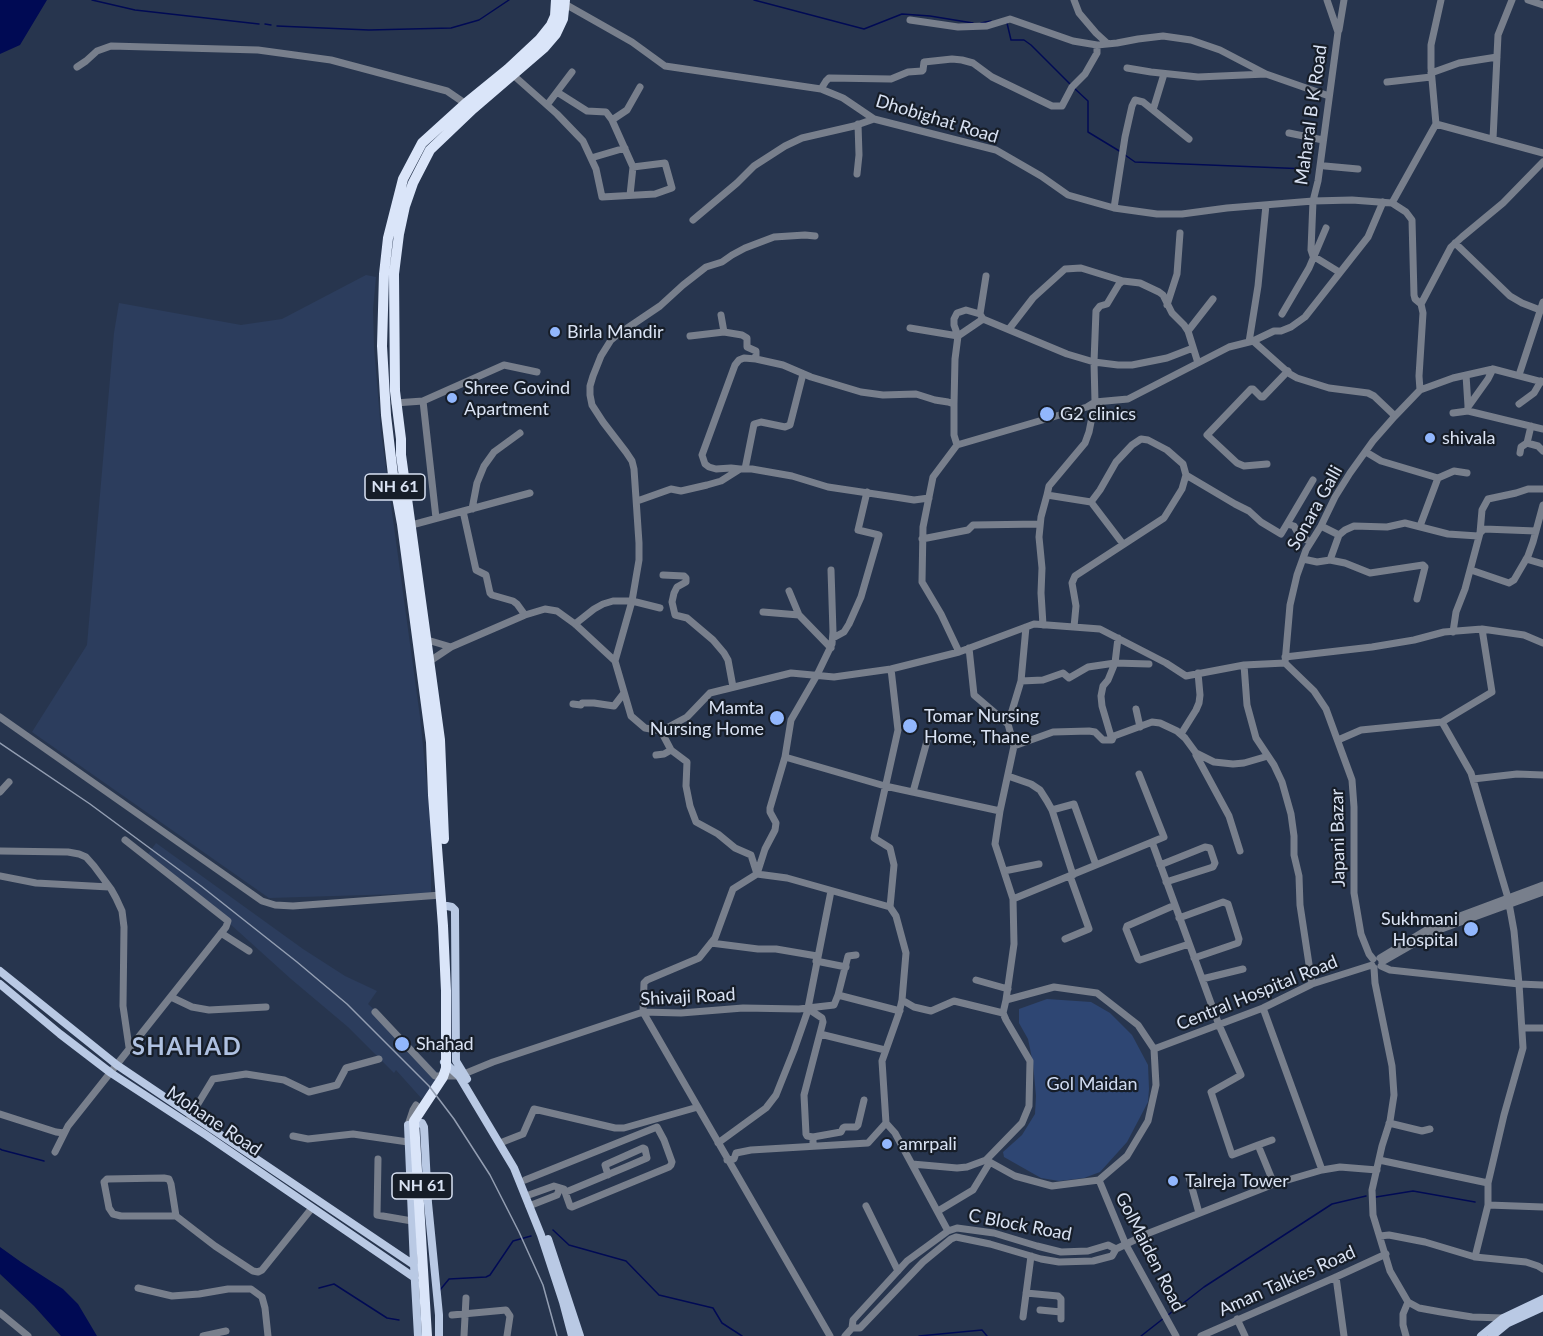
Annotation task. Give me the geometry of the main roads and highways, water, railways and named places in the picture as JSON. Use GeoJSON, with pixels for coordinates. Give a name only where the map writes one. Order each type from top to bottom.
{"type":"FeatureCollection","features":[{"type":"Feature","properties":{"kind":"highway","name":"NH 61"},"geometry":{"type":"LineString","coordinates":[[427,1336],[414,1121],[444,1077],[446,1068],[447,906],[425,662],[382,346],[384,274],[388,238],[397,200],[403,180],[422,143],[544,48],[556,34],[563,20],[561,2]]}},
{"type":"Feature","properties":{"kind":"highway","name":"NH 61"},"geometry":{"type":"LineString","coordinates":[[433,1336],[419,1128],[420,1118],[446,1083],[451,1072],[453,1052],[446,926],[440,895],[438,801]]}},
{"type":"Feature","properties":{"kind":"main road"},"geometry":{"type":"LineString","coordinates":[[440,895],[443,1059],[448,1066],[462,1075]]}},
{"type":"Feature","properties":{"kind":"main road"},"geometry":{"type":"LineString","coordinates":[[447,906],[452,907],[455,914],[456,1061],[462,1075],[520,1169],[528,1195]]}},
{"type":"Feature","properties":{"kind":"main road","name":"Mohane Road"},"geometry":{"type":"LineString","coordinates":[[0,971],[117,1065],[189,1119],[312,1209],[415,1278]]}},
{"type":"Feature","properties":{"kind":"main road","name":"Mohane Road"},"geometry":{"type":"LineString","coordinates":[[0,984],[111,1073],[189,1119],[414,1265]]}},
{"type":"Feature","properties":{"kind":"main road"},"geometry":{"type":"LineString","coordinates":[[418,1336],[408,1125],[422,1124],[439,1336]]}},
{"type":"Feature","properties":{"kind":"main road"},"geometry":{"type":"LineString","coordinates":[[502,1142],[532,1204],[580,1336]]}},
{"type":"Feature","properties":{"kind":"main road"},"geometry":{"type":"LineString","coordinates":[[545,1239],[572,1336]]}},
{"type":"Feature","properties":{"kind":"main road"},"geometry":{"type":"LineString","coordinates":[[1481,1336],[1543,1299]]}},
{"type":"Feature","properties":{"kind":"main road"},"geometry":{"type":"LineString","coordinates":[[1492,1336],[1505,1320],[1543,1307]]}},
{"type":"Feature","properties":{"kind":"waterway"},"geometry":{"type":"LineString","coordinates":[[92,0],[135,10],[259,24]]}},
{"type":"Feature","properties":{"kind":"waterway"},"geometry":{"type":"LineString","coordinates":[[277,26],[369,30],[451,28],[479,20],[509,0]]}},
{"type":"Feature","properties":{"kind":"waterway"},"geometry":{"type":"LineString","coordinates":[[754,0],[864,29],[902,14],[973,23]]}},
{"type":"Feature","properties":{"kind":"waterway"},"geometry":{"type":"LineString","coordinates":[[981,23],[991,21]]}},
{"type":"Feature","properties":{"kind":"waterway"},"geometry":{"type":"LineString","coordinates":[[1007,23],[1011,40],[1024,40],[1031,45],[1070,84]]}},
{"type":"Feature","properties":{"kind":"waterway"},"geometry":{"type":"LineString","coordinates":[[265,24],[271,25]]}},
{"type":"Feature","properties":{"kind":"waterway"},"geometry":{"type":"LineString","coordinates":[[1074,88],[1088,101],[1088,132],[1121,152]]}},
{"type":"Feature","properties":{"kind":"waterway"},"geometry":{"type":"LineString","coordinates":[[1125,155],[1135,162],[1308,169]]}},
{"type":"Feature","properties":{"kind":"waterway"},"geometry":{"type":"LineString","coordinates":[[0,1149],[44,1161]]}},
{"type":"Feature","properties":{"kind":"waterway"},"geometry":{"type":"LineString","coordinates":[[1376,1197],[1413,1191],[1475,1202]]}},
{"type":"Feature","properties":{"kind":"waterway"},"geometry":{"type":"LineString","coordinates":[[1168,1315],[1204,1287],[1332,1204],[1366,1196]]}},
{"type":"Feature","properties":{"kind":"waterway"},"geometry":{"type":"LineString","coordinates":[[553,1230],[569,1245],[626,1261],[659,1295],[713,1308],[722,1323],[742,1336]]}},
{"type":"Feature","properties":{"kind":"waterway"},"geometry":{"type":"LineString","coordinates":[[440,1290],[449,1279],[490,1275],[513,1241],[531,1236]]}},
{"type":"Feature","properties":{"kind":"waterway"},"geometry":{"type":"LineString","coordinates":[[319,1288],[334,1284],[387,1318],[399,1320]]}},
{"type":"Feature","properties":{"kind":"waterway"},"geometry":{"type":"LineString","coordinates":[[1141,1336],[1164,1318]]}},
{"type":"Feature","properties":{"kind":"waterway"},"geometry":{"type":"LineString","coordinates":[[919,1336],[982,1330],[987,1336]]}},
{"type":"Feature","properties":{"kind":"railway"},"geometry":{"type":"LineString","coordinates":[[0,743],[90,804],[201,886],[297,962],[347,1004],[429,1086],[454,1119],[490,1175],[543,1285],[557,1336]]}},
{"type":"Feature","properties":{"kind":"place","name":"Birla Mandir"},"geometry":{"type":"Point","coordinates":[555,332]}},
{"type":"Feature","properties":{"kind":"place","name":"Shree Govind Apartment"},"geometry":{"type":"Point","coordinates":[452,398]}},
{"type":"Feature","properties":{"kind":"place","name":"G2 clinics"},"geometry":{"type":"Point","coordinates":[1047,414]}},
{"type":"Feature","properties":{"kind":"place","name":"shivala"},"geometry":{"type":"Point","coordinates":[1430,438]}},
{"type":"Feature","properties":{"kind":"place","name":"Mamta Nursing Home"},"geometry":{"type":"Point","coordinates":[777,718]}},
{"type":"Feature","properties":{"kind":"place","name":"Tomar Nursing Home, Thane"},"geometry":{"type":"Point","coordinates":[910,726]}},
{"type":"Feature","properties":{"kind":"place","name":"Sukhmani Hospital"},"geometry":{"type":"Point","coordinates":[1471,929]}},
{"type":"Feature","properties":{"kind":"place","name":"Shahad"},"geometry":{"type":"Point","coordinates":[402,1044]}},
{"type":"Feature","properties":{"kind":"place","name":"amrpali"},"geometry":{"type":"Point","coordinates":[887,1144]}},
{"type":"Feature","properties":{"kind":"place","name":"Talreja Tower"},"geometry":{"type":"Point","coordinates":[1173,1181]}},
{"type":"Feature","properties":{"kind":"district","name":"SHAHAD"},"geometry":{"type":"Point","coordinates":[187,1047]}},
{"type":"Feature","properties":{"kind":"park label","name":"Gol Maidan"},"geometry":{"type":"Point","coordinates":[1092,1084]}}]}
